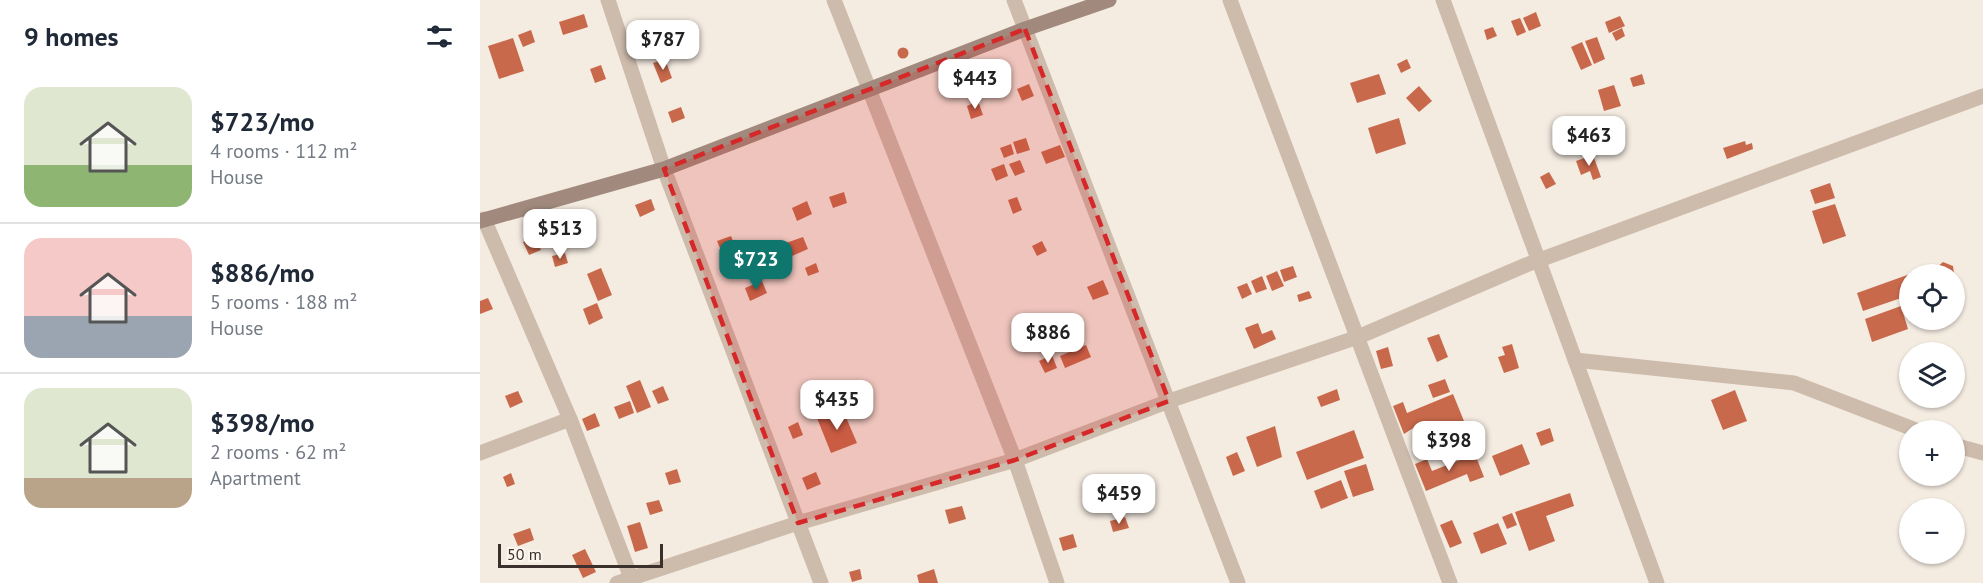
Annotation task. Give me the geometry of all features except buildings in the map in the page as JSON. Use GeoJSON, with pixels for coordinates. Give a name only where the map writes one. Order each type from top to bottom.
{"type":"FeatureCollection","features":[{"type":"Feature","properties":{"kind":"main road"},"geometry":{"type":"LineString","coordinates":[[482,220],[664,169],[1025,29],[1109,0]]}},
{"type":"Feature","properties":{"kind":"street"},"geometry":{"type":"LineString","coordinates":[[608,0],[664,169],[821,583]]}},
{"type":"Feature","properties":{"kind":"street"},"geometry":{"type":"LineString","coordinates":[[834,0],[1015,460],[1057,583]]}},
{"type":"Feature","properties":{"kind":"street"},"geometry":{"type":"LineString","coordinates":[[1014,0],[1238,583]]}},
{"type":"Feature","properties":{"kind":"street"},"geometry":{"type":"LineString","coordinates":[[1230,0],[1450,583]]}},
{"type":"Feature","properties":{"kind":"street"},"geometry":{"type":"LineString","coordinates":[[1443,0],[1657,583]]}},
{"type":"Feature","properties":{"kind":"street"},"geometry":{"type":"LineString","coordinates":[[482,220],[570,419],[627,581],[798,523],[1015,460],[1168,402],[1358,337],[1539,260],[1983,96]]}},
{"type":"Feature","properties":{"kind":"street"},"geometry":{"type":"LineString","coordinates":[[1575,360],[1794,384],[1899,424]]}},
{"type":"Feature","properties":{"kind":"street"},"geometry":{"type":"LineString","coordinates":[[480,453],[570,419]]}},
{"type":"Feature","properties":{"kind":"street"},"geometry":{"type":"LineString","coordinates":[[1965,448],[1983,453]]}},
{"type":"Feature","properties":{"kind":"highlighted area"},"geometry":{"type":"Polygon","coordinates":[[[1025,29],[1169,401],[1015,460],[798,523],[664,169],[1025,29]]]}}]}
